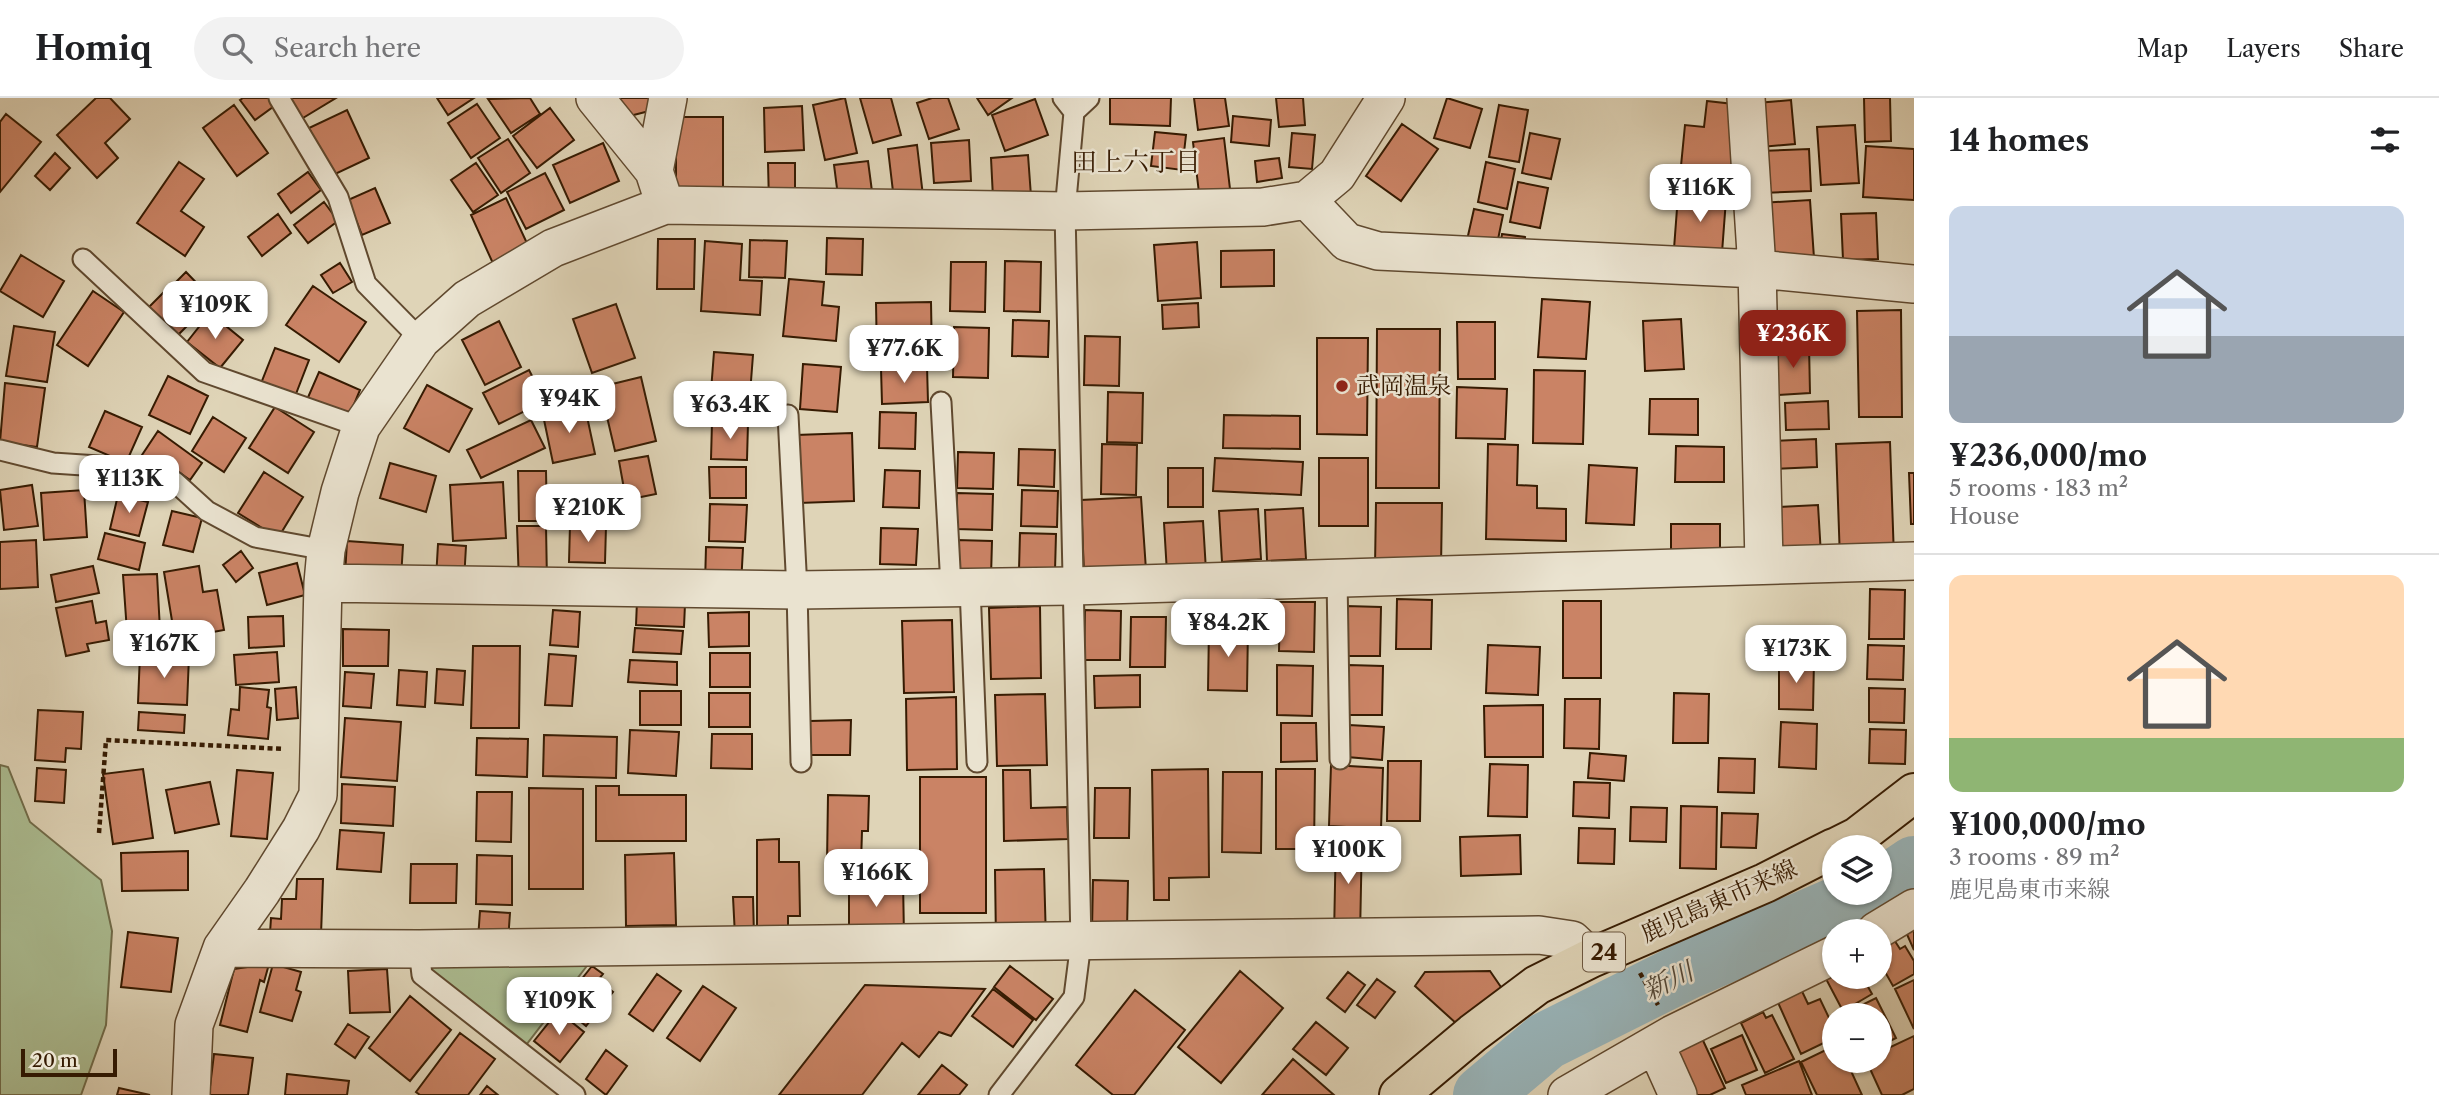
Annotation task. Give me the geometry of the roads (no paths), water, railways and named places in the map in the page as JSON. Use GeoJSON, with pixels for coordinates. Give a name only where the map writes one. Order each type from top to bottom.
{"type":"FeatureCollection","features":[{"type":"Feature","properties":{"kind":"main road","name":"鹿児島東市来線"},"geometry":{"type":"LineString","coordinates":[[1860,835],[1914,793]]}},
{"type":"Feature","properties":{"kind":"main road","name":"鹿児島東市来線"},"geometry":{"type":"LineString","coordinates":[[1399,1095],[1472,1033],[1537,985],[1608,950],[1765,883],[1822,854]]}},
{"type":"Feature","properties":{"kind":"street"},"geometry":{"type":"LineString","coordinates":[[595,98],[654,171],[665,205]]}},
{"type":"Feature","properties":{"kind":"street"},"geometry":{"type":"LineString","coordinates":[[654,171],[668,98]]}},
{"type":"Feature","properties":{"kind":"street"},"geometry":{"type":"LineString","coordinates":[[191,1095],[194,1026],[222,948],[301,829],[318,795],[324,567],[340,492],[361,428],[421,340],[467,299],[553,248],[665,205],[1065,211],[1263,207],[1307,200],[1337,175],[1386,98]]}},
{"type":"Feature","properties":{"kind":"street"},"geometry":{"type":"LineString","coordinates":[[1746,98],[1756,269],[1764,564]]}},
{"type":"Feature","properties":{"kind":"street"},"geometry":{"type":"LineString","coordinates":[[1307,200],[1347,242],[1378,251],[1756,269],[1914,284]]}},
{"type":"Feature","properties":{"kind":"street"},"geometry":{"type":"LineString","coordinates":[[324,567],[797,590],[1073,586],[1914,561]]}},
{"type":"Feature","properties":{"kind":"street"},"geometry":{"type":"LineString","coordinates":[[1892,921],[1914,908]]}},
{"type":"Feature","properties":{"kind":"street"},"geometry":{"type":"LineString","coordinates":[[222,948],[419,949],[1539,935],[1572,940],[1608,950]]}},
{"type":"Feature","properties":{"kind":"street"},"geometry":{"type":"LineString","coordinates":[[1567,1095],[1664,1040],[1822,960]]}},
{"type":"Feature","properties":{"kind":"street"},"geometry":{"type":"LineString","coordinates":[[1664,1040],[1678,1095]]}},
{"type":"Feature","properties":{"kind":"lane"},"geometry":{"type":"LineString","coordinates":[[279,98],[338,197],[366,284],[421,340]]}},
{"type":"Feature","properties":{"kind":"lane"},"geometry":{"type":"LineString","coordinates":[[999,1095],[1074,998],[1081,942],[1065,211],[1068,105],[1089,98]]}},
{"type":"Feature","properties":{"kind":"lane"},"geometry":{"type":"LineString","coordinates":[[83,259],[204,372],[361,428]]}},
{"type":"Feature","properties":{"kind":"lane"},"geometry":{"type":"LineString","coordinates":[[941,402],[977,762]]}},
{"type":"Feature","properties":{"kind":"lane"},"geometry":{"type":"LineString","coordinates":[[788,415],[797,590],[801,762]]}},
{"type":"Feature","properties":{"kind":"lane"},"geometry":{"type":"LineString","coordinates":[[0,450],[53,463],[113,467],[175,482],[207,511],[255,537],[324,567]]}},
{"type":"Feature","properties":{"kind":"lane"},"geometry":{"type":"LineString","coordinates":[[1336,578],[1340,759]]}},
{"type":"Feature","properties":{"kind":"lane"},"geometry":{"type":"LineString","coordinates":[[419,949],[422,975],[575,1095]]}},
{"type":"Feature","properties":{"kind":"waterway","name":"新川"},"geometry":{"type":"LineString","coordinates":[[1892,880],[1914,865]]}},
{"type":"Feature","properties":{"kind":"waterway","name":"新川"},"geometry":{"type":"LineString","coordinates":[[1482,1095],[1546,1041],[1688,970],[1839,905]]}},
{"type":"Feature","properties":{"kind":"place","name":"武岡温泉"},"geometry":{"type":"Point","coordinates":[1342,386]}},
{"type":"Feature","properties":{"kind":"district","name":"田上六丁目"},"geometry":{"type":"Point","coordinates":[1136,162]}}]}
